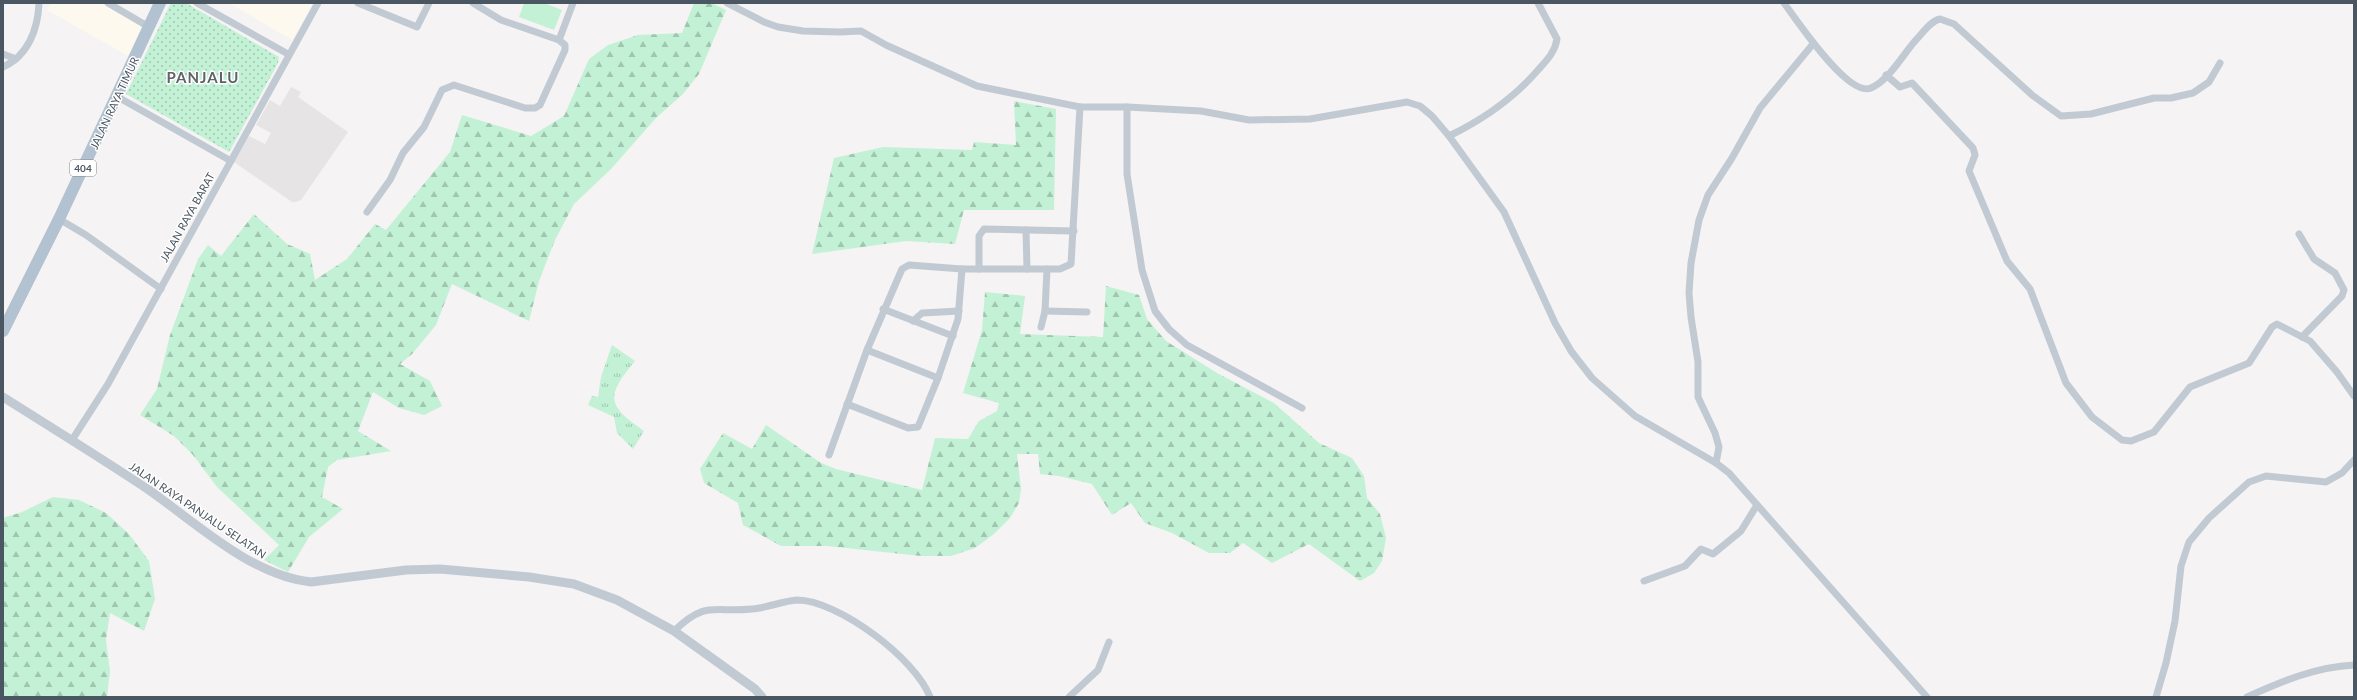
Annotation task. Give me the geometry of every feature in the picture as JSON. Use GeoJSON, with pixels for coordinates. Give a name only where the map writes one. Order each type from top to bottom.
{"type":"FeatureCollection","features":[{"type":"Feature","properties":{"kind":"main road","name":"JALAN RAYA TIMUR"},"geometry":{"type":"LineString","coordinates":[[3,331],[59,220],[160,3]]}},
{"type":"Feature","properties":{"kind":"street"},"geometry":{"type":"LineString","coordinates":[[3,67],[16,59],[32,36],[39,3]]}},
{"type":"Feature","properties":{"kind":"street"},"geometry":{"type":"LineString","coordinates":[[108,3],[149,27]]}},
{"type":"Feature","properties":{"kind":"street"},"geometry":{"type":"LineString","coordinates":[[197,3],[288,54]]}},
{"type":"Feature","properties":{"kind":"street","name":"JALAN RAYA BARAT"},"geometry":{"type":"LineString","coordinates":[[72,440],[108,384],[288,54],[318,3]]}},
{"type":"Feature","properties":{"kind":"street"},"geometry":{"type":"LineString","coordinates":[[358,3],[416,27],[429,3]]}},
{"type":"Feature","properties":{"kind":"street"},"geometry":{"type":"LineString","coordinates":[[367,212],[390,180],[403,153],[424,127],[442,90],[454,85],[525,108],[535,108],[540,105],[565,50],[565,45],[559,40],[501,20],[473,3]]}},
{"type":"Feature","properties":{"kind":"street"},"geometry":{"type":"LineString","coordinates":[[559,40],[573,3]]}},
{"type":"Feature","properties":{"kind":"street"},"geometry":{"type":"LineString","coordinates":[[727,3],[764,22],[778,27],[803,31],[861,31],[886,45],[977,86],[1080,107],[1127,107],[1201,111],[1249,120],[1310,119],[1407,102],[1420,106],[1449,136],[1504,212],[1555,323],[1571,351],[1592,378],[1635,416],[1716,463],[1729,473],[1927,697]]}},
{"type":"Feature","properties":{"kind":"street"},"geometry":{"type":"LineString","coordinates":[[1449,136],[1476,122],[1501,106],[1522,88],[1554,52],[1557,39],[1538,3]]}},
{"type":"Feature","properties":{"kind":"street"},"geometry":{"type":"LineString","coordinates":[[1784,3],[1813,44],[1833,66],[1858,87],[1869,89],[1886,75],[1930,25],[1940,19],[1954,24],[2032,95],[2061,116],[2091,114],[2154,98],[2178,97],[2193,93],[2209,82],[2220,63]]}},
{"type":"Feature","properties":{"kind":"street"},"geometry":{"type":"LineString","coordinates":[[1716,463],[1719,447],[1715,433],[1698,397],[1698,362],[1690,311],[1691,263],[1699,220],[1708,195],[1732,158],[1760,108],[1813,44]]}},
{"type":"Feature","properties":{"kind":"street"},"geometry":{"type":"LineString","coordinates":[[3,54],[16,59]]}},
{"type":"Feature","properties":{"kind":"street"},"geometry":{"type":"LineString","coordinates":[[1886,75],[1900,87],[1912,83],[1973,148],[1975,155],[1969,171],[2007,261],[2030,289],[2063,376],[2092,417],[2116,437],[2131,441],[2158,430],[2190,387],[2251,360],[2274,325],[2280,324],[2310,342],[2337,372],[2354,396]]}},
{"type":"Feature","properties":{"kind":"street"},"geometry":{"type":"LineString","coordinates":[[116,96],[231,161]]}},
{"type":"Feature","properties":{"kind":"street"},"geometry":{"type":"LineString","coordinates":[[829,455],[883,309],[900,272],[905,266],[962,269],[1047,269],[1065,268],[1071,264],[1080,107]]}},
{"type":"Feature","properties":{"kind":"street"},"geometry":{"type":"LineString","coordinates":[[1127,107],[1127,174],[1142,270],[1155,311],[1169,329],[1187,345],[1302,408]]}},
{"type":"Feature","properties":{"kind":"street"},"geometry":{"type":"LineString","coordinates":[[59,220],[86,235],[161,289]]}},
{"type":"Feature","properties":{"kind":"street"},"geometry":{"type":"LineString","coordinates":[[979,269],[980,231],[984,229],[1074,231]]}},
{"type":"Feature","properties":{"kind":"street"},"geometry":{"type":"LineString","coordinates":[[1026,230],[1028,269]]}},
{"type":"Feature","properties":{"kind":"street"},"geometry":{"type":"LineString","coordinates":[[2299,234],[2314,259],[2335,272],[2344,290],[2342,296],[2302,337]]}},
{"type":"Feature","properties":{"kind":"street"},"geometry":{"type":"LineString","coordinates":[[847,404],[915,428],[919,425],[953,336],[959,311],[962,269]]}},
{"type":"Feature","properties":{"kind":"street"},"geometry":{"type":"LineString","coordinates":[[1041,327],[1045,312],[1047,269]]}},
{"type":"Feature","properties":{"kind":"street"},"geometry":{"type":"LineString","coordinates":[[883,309],[953,336]]}},
{"type":"Feature","properties":{"kind":"street"},"geometry":{"type":"LineString","coordinates":[[913,321],[922,313],[959,311]]}},
{"type":"Feature","properties":{"kind":"street"},"geometry":{"type":"LineString","coordinates":[[1045,312],[1087,312]]}},
{"type":"Feature","properties":{"kind":"street"},"geometry":{"type":"LineString","coordinates":[[867,350],[938,378]]}},
{"type":"Feature","properties":{"kind":"street","name":"JALAN RAYA PANJALU SELATAN"},"geometry":{"type":"LineString","coordinates":[[3,397],[149,490],[254,564],[285,577],[317,582],[406,570],[433,568],[553,580],[590,589],[617,600],[678,633],[755,689],[762,697]]}},
{"type":"Feature","properties":{"kind":"street"},"geometry":{"type":"LineString","coordinates":[[2156,697],[2166,663],[2175,621],[2181,566],[2189,542],[2196,532],[2209,518],[2249,482],[2257,478],[2266,476],[2326,482],[2342,473],[2354,460]]}},
{"type":"Feature","properties":{"kind":"street"},"geometry":{"type":"LineString","coordinates":[[1644,581],[1685,566],[1701,549],[1713,554],[1741,530],[1757,505]]}},
{"type":"Feature","properties":{"kind":"street"},"geometry":{"type":"LineString","coordinates":[[678,633],[692,615],[706,609],[752,609],[796,600],[813,603],[855,621],[907,661],[927,689],[930,697]]}},
{"type":"Feature","properties":{"kind":"street"},"geometry":{"type":"LineString","coordinates":[[1069,697],[1098,670],[1109,642]]}},
{"type":"Feature","properties":{"kind":"street"},"geometry":{"type":"LineString","coordinates":[[2247,697],[2296,675],[2331,666],[2354,665]]}},
{"type":"Feature","properties":{"kind":"shaded area"},"geometry":{"type":"Polygon","coordinates":[[[51,3],[102,3],[143,27],[128,56],[47,10],[51,3]]]}},
{"type":"Feature","properties":{"kind":"shaded area"},"geometry":{"type":"Polygon","coordinates":[[[229,3],[313,3],[292,40],[229,3]]]}},
{"type":"Feature","properties":{"kind":"shaded area"},"geometry":{"type":"Polygon","coordinates":[[[291,87],[301,92],[298,97],[348,132],[301,200],[296,202],[292,202],[234,162],[249,136],[265,144],[271,133],[256,125],[270,100],[280,106],[291,87]]]}},
{"type":"Feature","properties":{"kind":"green space"},"geometry":{"type":"Polygon","coordinates":[[[171,3],[186,3],[279,57],[278,63],[229,152],[126,94],[171,3]]]}},
{"type":"Feature","properties":{"kind":"green space"},"geometry":{"type":"Polygon","coordinates":[[[524,3],[544,3],[562,10],[554,30],[519,17],[524,3]]]}},
{"type":"Feature","properties":{"kind":"green space"},"geometry":{"type":"Polygon","coordinates":[[[694,3],[711,3],[726,10],[699,74],[683,94],[656,118],[611,169],[574,204],[555,240],[539,281],[529,321],[452,284],[436,325],[412,354],[400,364],[430,381],[442,406],[424,415],[399,408],[373,392],[358,431],[391,451],[337,460],[328,467],[322,497],[343,509],[309,537],[288,572],[264,560],[279,545],[217,487],[193,455],[174,436],[140,415],[157,389],[170,335],[198,259],[208,245],[221,256],[254,214],[287,244],[310,254],[315,280],[347,259],[375,224],[386,230],[450,152],[462,115],[531,136],[564,116],[589,59],[608,45],[638,35],[682,33],[694,3]]]}},
{"type":"Feature","properties":{"kind":"green space"},"geometry":{"type":"Polygon","coordinates":[[[1014,101],[1056,109],[1054,210],[964,210],[955,244],[906,241],[812,254],[834,158],[883,147],[972,150],[974,142],[1016,145],[1014,101]]]}},
{"type":"Feature","properties":{"kind":"green space"},"geometry":{"type":"Polygon","coordinates":[[[1106,286],[1139,295],[1147,319],[1166,341],[1217,373],[1274,403],[1319,443],[1352,458],[1364,476],[1367,498],[1380,514],[1386,538],[1382,561],[1374,573],[1360,581],[1309,544],[1272,563],[1243,543],[1230,553],[1209,553],[1172,533],[1145,523],[1131,503],[1112,515],[1092,484],[1059,476],[1040,474],[1038,454],[1017,454],[1021,489],[1019,503],[1010,518],[994,534],[975,548],[951,556],[921,556],[827,546],[781,546],[743,525],[738,503],[704,483],[700,469],[723,433],[752,449],[766,425],[821,463],[836,469],[922,490],[935,438],[968,439],[979,421],[997,411],[999,403],[963,393],[982,330],[985,292],[1025,296],[1020,334],[1103,337],[1106,286]]]}},
{"type":"Feature","properties":{"kind":"green space"},"geometry":{"type":"Polygon","coordinates":[[[612,345],[635,361],[619,383],[615,392],[614,400],[617,407],[623,414],[644,431],[633,449],[617,433],[614,417],[588,405],[592,396],[598,397],[601,377],[612,345]]]}},
{"type":"Feature","properties":{"kind":"green space"},"geometry":{"type":"Polygon","coordinates":[[[53,497],[79,500],[106,513],[129,534],[149,561],[155,599],[144,631],[110,613],[106,640],[110,671],[107,697],[3,697],[3,518],[22,512],[53,497]]]}},
{"type":"Feature","properties":{"kind":"district","name":"PANJALU"},"geometry":{"type":"Point","coordinates":[203,77]}}]}
